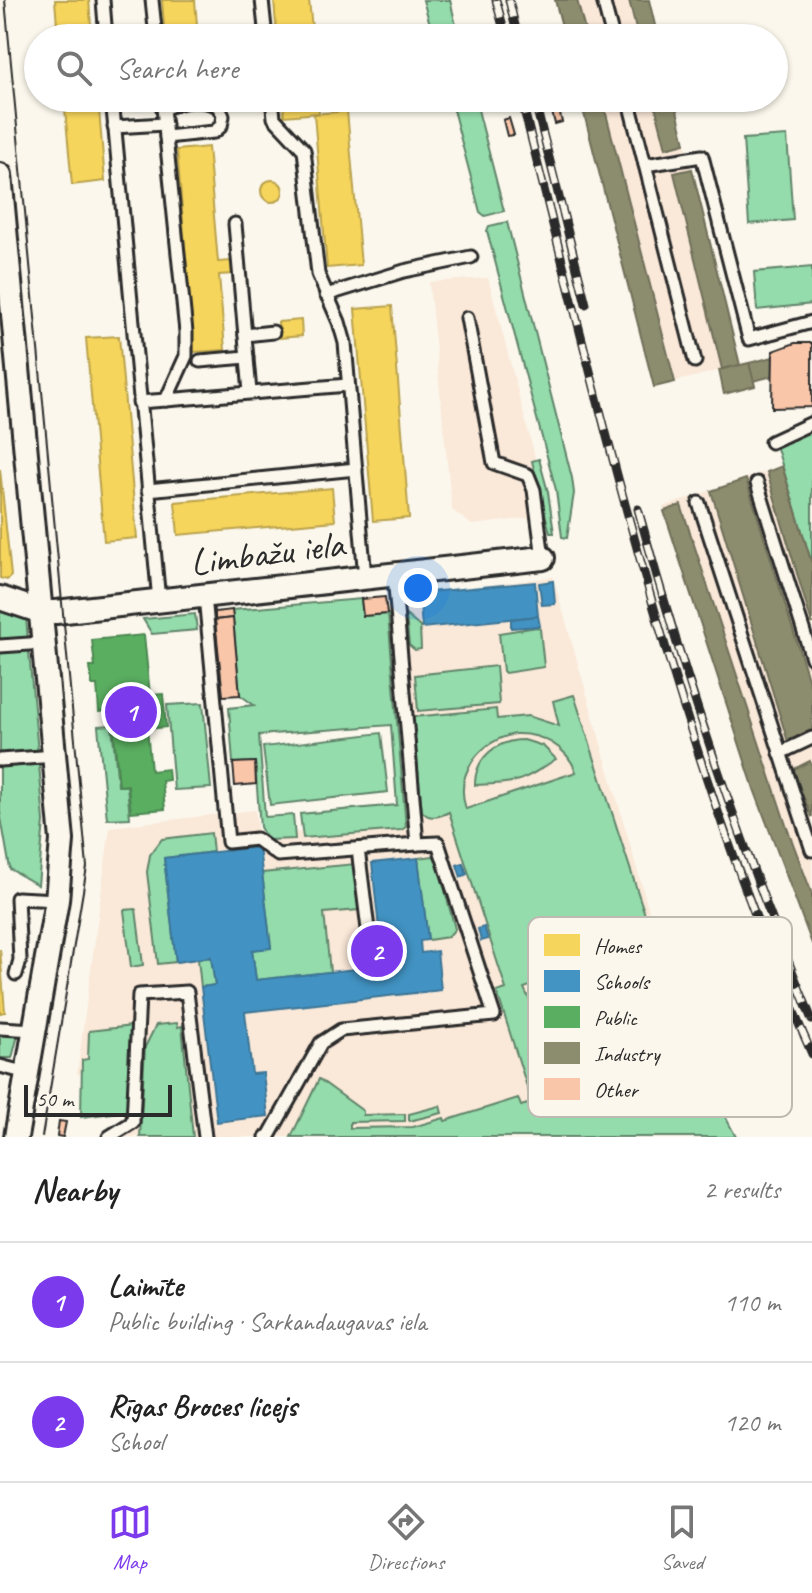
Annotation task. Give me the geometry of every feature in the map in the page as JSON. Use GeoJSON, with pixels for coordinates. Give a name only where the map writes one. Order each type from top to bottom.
{"type":"FeatureCollection","features":[{"type":"Feature","properties":{"kind":"street"},"geometry":{"type":"LineString","coordinates":[[0,175],[62,840],[57,900],[16,1137]]}},
{"type":"Feature","properties":{"kind":"street","name":"Limbažu iela"},"geometry":{"type":"LineString","coordinates":[[0,598],[42,612],[543,558]]}},
{"type":"Feature","properties":{"kind":"lane"},"geometry":{"type":"LineString","coordinates":[[103,0],[105,24]]}},
{"type":"Feature","properties":{"kind":"lane"},"geometry":{"type":"LineString","coordinates":[[152,0],[155,24]]}},
{"type":"Feature","properties":{"kind":"lane"},"geometry":{"type":"LineString","coordinates":[[262,0],[265,24]]}},
{"type":"Feature","properties":{"kind":"lane"},"geometry":{"type":"LineString","coordinates":[[603,0],[609,24]]}},
{"type":"Feature","properties":{"kind":"lane"},"geometry":{"type":"LineString","coordinates":[[113,112],[159,601]]}},
{"type":"Feature","properties":{"kind":"lane"},"geometry":{"type":"LineString","coordinates":[[164,112],[186,332],[186,356],[166,400]]}},
{"type":"Feature","properties":{"kind":"lane"},"geometry":{"type":"LineString","coordinates":[[166,137],[214,132],[221,126],[221,112]]}},
{"type":"Feature","properties":{"kind":"lane"},"geometry":{"type":"LineString","coordinates":[[273,112],[274,118],[304,150],[318,274],[345,343],[365,578]]}},
{"type":"Feature","properties":{"kind":"lane"},"geometry":{"type":"LineString","coordinates":[[632,112],[695,361]]}},
{"type":"Feature","properties":{"kind":"lane"},"geometry":{"type":"LineString","coordinates":[[114,127],[165,124]]}},
{"type":"Feature","properties":{"kind":"lane"},"geometry":{"type":"LineString","coordinates":[[645,165],[702,156],[749,339],[812,322]]}},
{"type":"Feature","properties":{"kind":"lane"},"geometry":{"type":"LineString","coordinates":[[235,224],[250,392]]}},
{"type":"Feature","properties":{"kind":"lane"},"geometry":{"type":"LineString","coordinates":[[326,295],[404,271],[471,257]]}},
{"type":"Feature","properties":{"kind":"lane"},"geometry":{"type":"LineString","coordinates":[[467,318],[494,463],[528,475],[534,490],[543,558]]}},
{"type":"Feature","properties":{"kind":"lane"},"geometry":{"type":"LineString","coordinates":[[245,335],[273,332]]}},
{"type":"Feature","properties":{"kind":"lane"},"geometry":{"type":"LineString","coordinates":[[200,361],[247,357]]}},
{"type":"Feature","properties":{"kind":"lane"},"geometry":{"type":"LineString","coordinates":[[139,402],[348,385]]}},
{"type":"Feature","properties":{"kind":"lane"},"geometry":{"type":"LineString","coordinates":[[771,442],[812,423]]}},
{"type":"Feature","properties":{"kind":"lane"},"geometry":{"type":"LineString","coordinates":[[148,490],[356,469]]}},
{"type":"Feature","properties":{"kind":"lane"},"geometry":{"type":"LineString","coordinates":[[757,483],[812,658]]}},
{"type":"Feature","properties":{"kind":"lane"},"geometry":{"type":"LineString","coordinates":[[699,503],[812,850]]}},
{"type":"Feature","properties":{"kind":"lane"},"geometry":{"type":"LineString","coordinates":[[394,575],[417,844]]}},
{"type":"Feature","properties":{"kind":"lane"},"geometry":{"type":"LineString","coordinates":[[205,596],[228,842],[256,839],[278,855],[438,843],[494,1015],[341,1030],[321,1043],[266,1137]]}},
{"type":"Feature","properties":{"kind":"lane"},"geometry":{"type":"LineString","coordinates":[[0,646],[44,643]]}},
{"type":"Feature","properties":{"kind":"lane"},"geometry":{"type":"LineString","coordinates":[[780,753],[812,738]]}},
{"type":"Feature","properties":{"kind":"lane"},"geometry":{"type":"LineString","coordinates":[[0,760],[55,756]]}},
{"type":"Feature","properties":{"kind":"lane"},"geometry":{"type":"LineString","coordinates":[[358,849],[371,953]]}},
{"type":"Feature","properties":{"kind":"lane"},"geometry":{"type":"LineString","coordinates":[[16,974],[20,960],[17,898],[57,900]]}},
{"type":"Feature","properties":{"kind":"lane"},"geometry":{"type":"LineString","coordinates":[[20,960],[46,966]]}},
{"type":"Feature","properties":{"kind":"lane"},"geometry":{"type":"LineString","coordinates":[[109,1137],[133,1122],[139,995],[187,992],[205,1137]]}},
{"type":"Feature","properties":{"kind":"lane"},"geometry":{"type":"LineString","coordinates":[[0,1028],[35,1030]]}},
{"type":"Feature","properties":{"kind":"lane"},"geometry":{"type":"LineString","coordinates":[[0,1066],[27,1073]]}},
{"type":"Feature","properties":{"kind":"shaded area"},"geometry":{"type":"Polygon","coordinates":[[[555,0],[649,0],[655,24],[561,24],[555,0]]]}},
{"type":"Feature","properties":{"kind":"shaded area"},"geometry":{"type":"Polygon","coordinates":[[[584,112],[677,112],[740,365],[654,387],[584,112]]]}},
{"type":"Feature","properties":{"kind":"shaded area"},"geometry":{"type":"Polygon","coordinates":[[[488,278],[537,465],[537,517],[472,525],[452,510],[429,282],[488,278]]]}},
{"type":"Feature","properties":{"kind":"shaded area"},"geometry":{"type":"Polygon","coordinates":[[[782,466],[812,564],[812,944],[754,789],[663,507],[782,466]]]}},
{"type":"Feature","properties":{"kind":"shaded area"},"geometry":{"type":"Polygon","coordinates":[[[553,577],[651,917],[528,917],[528,1116],[450,1137],[121,1137],[131,1068],[77,1074],[110,827],[255,810],[258,835],[407,825],[389,597],[553,577]]]}},
{"type":"Feature","properties":{"kind":"green space"},"geometry":{"type":"Polygon","coordinates":[[[423,0],[450,0],[456,24],[430,24],[423,0]]]}},
{"type":"Feature","properties":{"kind":"green space"},"geometry":{"type":"Polygon","coordinates":[[[454,112],[479,112],[504,211],[485,216],[480,212],[454,112]]]}},
{"type":"Feature","properties":{"kind":"green space"},"geometry":{"type":"Polygon","coordinates":[[[787,136],[793,220],[749,224],[743,139],[787,136]]]}},
{"type":"Feature","properties":{"kind":"green space"},"geometry":{"type":"Polygon","coordinates":[[[507,222],[572,478],[574,493],[567,538],[562,537],[556,490],[487,231],[489,226],[507,222]]]}},
{"type":"Feature","properties":{"kind":"green space"},"geometry":{"type":"Polygon","coordinates":[[[812,267],[812,304],[757,310],[754,272],[812,267]]]}},
{"type":"Feature","properties":{"kind":"green space"},"geometry":{"type":"Polygon","coordinates":[[[812,427],[812,564],[776,445],[812,427]]]}},
{"type":"Feature","properties":{"kind":"green space"},"geometry":{"type":"Polygon","coordinates":[[[539,459],[554,533],[550,533],[532,461],[539,459]]]}},
{"type":"Feature","properties":{"kind":"green space"},"geometry":{"type":"Polygon","coordinates":[[[361,599],[363,616],[388,614],[406,827],[401,830],[303,838],[300,814],[397,805],[391,725],[259,735],[265,817],[293,815],[295,839],[267,840],[260,827],[255,762],[233,763],[229,708],[254,705],[240,695],[232,610],[361,599]]]}},
{"type":"Feature","properties":{"kind":"green space"},"geometry":{"type":"Polygon","coordinates":[[[0,611],[26,618],[44,821],[38,885],[10,869],[0,812],[0,611]]]}},
{"type":"Feature","properties":{"kind":"green space"},"geometry":{"type":"Polygon","coordinates":[[[195,614],[197,630],[152,634],[143,619],[195,614]]]}},
{"type":"Feature","properties":{"kind":"green space"},"geometry":{"type":"Polygon","coordinates":[[[406,615],[420,627],[421,649],[415,650],[409,645],[406,615]]]}},
{"type":"Feature","properties":{"kind":"green space"},"geometry":{"type":"Polygon","coordinates":[[[540,629],[544,667],[505,673],[499,633],[540,629]]]}},
{"type":"Feature","properties":{"kind":"green space"},"geometry":{"type":"Polygon","coordinates":[[[496,666],[499,704],[418,711],[415,675],[496,666]]]}},
{"type":"Feature","properties":{"kind":"green space"},"geometry":{"type":"Polygon","coordinates":[[[574,695],[646,917],[528,917],[528,987],[524,988],[528,994],[528,1090],[497,992],[506,989],[449,812],[432,817],[422,811],[413,717],[496,709],[497,719],[528,716],[559,726],[553,701],[574,695]],[[525,734],[502,738],[481,751],[473,761],[464,783],[466,809],[576,772],[560,748],[525,734]]]}},
{"type":"Feature","properties":{"kind":"green space"},"geometry":{"type":"Polygon","coordinates":[[[203,703],[211,788],[174,790],[167,705],[203,703]]]}},
{"type":"Feature","properties":{"kind":"green space"},"geometry":{"type":"Polygon","coordinates":[[[112,725],[118,786],[127,786],[130,818],[107,819],[98,726],[112,725]]]}},
{"type":"Feature","properties":{"kind":"green space"},"geometry":{"type":"Polygon","coordinates":[[[381,733],[388,792],[270,805],[263,747],[381,733]]]}},
{"type":"Feature","properties":{"kind":"green space"},"geometry":{"type":"Polygon","coordinates":[[[524,740],[543,746],[556,759],[518,780],[475,785],[479,766],[489,752],[505,743],[524,740]]]}},
{"type":"Feature","properties":{"kind":"green space"},"geometry":{"type":"Polygon","coordinates":[[[211,833],[213,852],[164,858],[176,962],[158,964],[147,872],[150,855],[162,839],[211,833]]]}},
{"type":"Feature","properties":{"kind":"green space"},"geometry":{"type":"Polygon","coordinates":[[[433,856],[437,860],[455,929],[448,937],[428,940],[418,858],[433,856]]]}},
{"type":"Feature","properties":{"kind":"green space"},"geometry":{"type":"Polygon","coordinates":[[[355,864],[359,910],[324,913],[330,972],[256,980],[252,950],[271,947],[262,873],[355,864]]]}},
{"type":"Feature","properties":{"kind":"green space"},"geometry":{"type":"Polygon","coordinates":[[[136,909],[143,965],[131,967],[124,910],[136,909]]]}},
{"type":"Feature","properties":{"kind":"green space"},"geometry":{"type":"Polygon","coordinates":[[[211,957],[215,985],[201,987],[198,959],[211,957]]]}},
{"type":"Feature","properties":{"kind":"green space"},"geometry":{"type":"Polygon","coordinates":[[[177,1023],[178,1027],[182,1026],[193,1137],[140,1137],[145,1047],[156,1025],[177,1023]]]}},
{"type":"Feature","properties":{"kind":"green space"},"geometry":{"type":"Polygon","coordinates":[[[133,1026],[128,1111],[81,1117],[82,1060],[88,1059],[89,1031],[133,1026]]]}},
{"type":"Feature","properties":{"kind":"green space"},"geometry":{"type":"Polygon","coordinates":[[[0,1033],[18,1035],[12,1058],[0,1058],[0,1033]]]}},
{"type":"Feature","properties":{"kind":"green space"},"geometry":{"type":"Polygon","coordinates":[[[319,1079],[363,1111],[363,1115],[405,1114],[405,1121],[350,1122],[350,1128],[413,1127],[444,1118],[445,1121],[518,1098],[521,1106],[528,1104],[528,1117],[725,1117],[736,1137],[291,1137],[319,1079]]]}},
{"type":"Feature","properties":{"kind":"green space"},"geometry":{"type":"Polygon","coordinates":[[[440,1106],[442,1113],[409,1121],[409,1114],[440,1106]]]}},
{"type":"Feature","properties":{"kind":"building: Homes"},"geometry":{"type":"Polygon","coordinates":[[[55,0],[89,0],[91,24],[57,24],[55,0]]]}},
{"type":"Feature","properties":{"kind":"building: Homes"},"geometry":{"type":"Polygon","coordinates":[[[162,0],[195,0],[197,24],[164,24],[162,0]]]}},
{"type":"Feature","properties":{"kind":"building: Homes"},"geometry":{"type":"Polygon","coordinates":[[[274,0],[309,0],[312,24],[276,24],[274,0]]]}},
{"type":"Feature","properties":{"kind":"building: Homes"},"geometry":{"type":"Polygon","coordinates":[[[65,112],[99,112],[105,181],[72,185],[65,112]]]}},
{"type":"Feature","properties":{"kind":"building: Homes"},"geometry":{"type":"Polygon","coordinates":[[[284,112],[319,112],[319,113],[284,116],[284,112]]]}},
{"type":"Feature","properties":{"kind":"building: Homes"},"geometry":{"type":"Polygon","coordinates":[[[347,112],[361,265],[327,268],[314,114],[347,112]]]}},
{"type":"Feature","properties":{"kind":"building: Homes"},"geometry":{"type":"Polygon","coordinates":[[[208,147],[218,262],[232,261],[233,274],[219,275],[225,350],[194,352],[177,150],[208,147]]]}},
{"type":"Feature","properties":{"kind":"building: Homes"},"geometry":{"type":"Polygon","coordinates":[[[272,180],[280,183],[283,191],[280,199],[272,202],[264,199],[261,191],[264,183],[272,180]]]}},
{"type":"Feature","properties":{"kind":"building: Homes"},"geometry":{"type":"Polygon","coordinates":[[[392,306],[409,518],[373,521],[355,309],[392,306]]]}},
{"type":"Feature","properties":{"kind":"building: Homes"},"geometry":{"type":"Polygon","coordinates":[[[301,320],[302,336],[279,338],[278,322],[301,320]]]}},
{"type":"Feature","properties":{"kind":"building: Homes"},"geometry":{"type":"Polygon","coordinates":[[[119,336],[137,538],[104,541],[86,338],[119,336]]]}},
{"type":"Feature","properties":{"kind":"building: Homes"},"geometry":{"type":"Polygon","coordinates":[[[0,469],[11,576],[7,580],[0,578],[0,469]]]}},
{"type":"Feature","properties":{"kind":"building: Homes"},"geometry":{"type":"Polygon","coordinates":[[[332,488],[335,521],[178,535],[175,502],[332,488]]]}},
{"type":"Feature","properties":{"kind":"building: Homes"},"geometry":{"type":"Polygon","coordinates":[[[0,949],[5,1012],[0,1013],[0,949]]]}},
{"type":"Feature","properties":{"kind":"building: Schools"},"geometry":{"type":"Polygon","coordinates":[[[553,581],[555,604],[542,605],[539,583],[553,581]]]}},
{"type":"Feature","properties":{"kind":"building: Schools"},"geometry":{"type":"Polygon","coordinates":[[[535,582],[538,616],[422,628],[419,593],[535,582]]]}},
{"type":"Feature","properties":{"kind":"building: Schools"},"geometry":{"type":"Polygon","coordinates":[[[538,616],[540,626],[511,628],[511,619],[538,616]]]}},
{"type":"Feature","properties":{"kind":"building: Schools"},"geometry":{"type":"Polygon","coordinates":[[[259,847],[271,948],[252,950],[256,980],[383,966],[372,863],[418,858],[428,940],[420,941],[421,953],[437,951],[441,990],[245,1012],[252,1074],[263,1073],[268,1116],[217,1122],[201,987],[215,985],[211,957],[176,962],[164,858],[259,847]]]}},
{"type":"Feature","properties":{"kind":"building: Schools"},"geometry":{"type":"Polygon","coordinates":[[[463,863],[467,874],[461,877],[457,865],[463,863]]]}},
{"type":"Feature","properties":{"kind":"building: Schools"},"geometry":{"type":"Polygon","coordinates":[[[484,927],[488,939],[481,941],[478,929],[484,927]]]}},
{"type":"Feature","properties":{"kind":"building: Public"},"geometry":{"type":"Polygon","coordinates":[[[144,635],[150,695],[163,694],[166,727],[147,729],[151,771],[168,769],[169,780],[162,781],[165,809],[131,812],[128,785],[119,786],[112,711],[99,712],[97,685],[92,685],[90,667],[95,667],[92,640],[144,635]]]}},
{"type":"Feature","properties":{"kind":"building: Industry"},"geometry":{"type":"Polygon","coordinates":[[[555,0],[577,0],[583,24],[561,24],[555,0]]]}},
{"type":"Feature","properties":{"kind":"building: Industry"},"geometry":{"type":"Polygon","coordinates":[[[629,0],[649,0],[655,24],[635,24],[629,0]]]}},
{"type":"Feature","properties":{"kind":"building: Industry"},"geometry":{"type":"Polygon","coordinates":[[[584,112],[606,112],[675,382],[654,387],[584,112]]]}},
{"type":"Feature","properties":{"kind":"building: Industry"},"geometry":{"type":"Polygon","coordinates":[[[657,112],[677,112],[685,143],[666,148],[657,112]]]}},
{"type":"Feature","properties":{"kind":"building: Industry"},"geometry":{"type":"Polygon","coordinates":[[[692,169],[740,365],[722,369],[674,173],[692,169]]]}},
{"type":"Feature","properties":{"kind":"building: Industry"},"geometry":{"type":"Polygon","coordinates":[[[773,357],[773,376],[753,381],[749,363],[773,357]]]}},
{"type":"Feature","properties":{"kind":"building: Industry"},"geometry":{"type":"Polygon","coordinates":[[[749,363],[755,386],[724,394],[719,370],[749,363]]]}},
{"type":"Feature","properties":{"kind":"building: Industry"},"geometry":{"type":"Polygon","coordinates":[[[782,466],[812,564],[812,624],[767,472],[782,466]]]}},
{"type":"Feature","properties":{"kind":"building: Industry"},"geometry":{"type":"Polygon","coordinates":[[[746,479],[812,691],[812,732],[788,742],[711,491],[746,479]]]}},
{"type":"Feature","properties":{"kind":"building: Industry"},"geometry":{"type":"Polygon","coordinates":[[[681,505],[786,825],[812,894],[812,944],[754,789],[664,511],[681,505]]]}},
{"type":"Feature","properties":{"kind":"building: Industry"},"geometry":{"type":"Polygon","coordinates":[[[810,761],[812,766],[812,817],[792,770],[810,761]]]}},
{"type":"Feature","properties":{"kind":"building: Other"},"geometry":{"type":"Polygon","coordinates":[[[552,112],[560,112],[562,122],[555,124],[552,112]]]}},
{"type":"Feature","properties":{"kind":"building: Other"},"geometry":{"type":"Polygon","coordinates":[[[509,118],[514,135],[507,136],[503,120],[509,118]]]}},
{"type":"Feature","properties":{"kind":"building: Other"},"geometry":{"type":"Polygon","coordinates":[[[795,343],[812,343],[812,407],[772,408],[773,351],[795,343]]]}},
{"type":"Feature","properties":{"kind":"building: Other"},"geometry":{"type":"Polygon","coordinates":[[[385,597],[387,614],[363,616],[361,599],[385,597]]]}},
{"type":"Feature","properties":{"kind":"building: Other"},"geometry":{"type":"Polygon","coordinates":[[[232,610],[233,618],[215,620],[215,612],[232,610]]]}},
{"type":"Feature","properties":{"kind":"building: Other"},"geometry":{"type":"Polygon","coordinates":[[[233,618],[240,695],[223,696],[215,620],[233,618]]]}},
{"type":"Feature","properties":{"kind":"building: Other"},"geometry":{"type":"Polygon","coordinates":[[[255,762],[256,784],[235,786],[233,763],[255,762]]]}},
{"type":"Feature","properties":{"kind":"building: Other"},"geometry":{"type":"Polygon","coordinates":[[[59,1121],[66,1122],[63,1137],[57,1136],[59,1121]]]}},
{"type":"Feature","properties":{"kind":"tram line"},"geometry":{"type":"LineString","coordinates":[[5,0],[87,867],[42,1137]]}},
{"type":"Feature","properties":{"kind":"railway"},"geometry":{"type":"LineString","coordinates":[[496,0],[502,24]]}},
{"type":"Feature","properties":{"kind":"railway"},"geometry":{"type":"LineString","coordinates":[[509,0],[515,24]]}},
{"type":"Feature","properties":{"kind":"railway"},"geometry":{"type":"LineString","coordinates":[[525,112],[647,582],[682,702],[756,917]]}},
{"type":"Feature","properties":{"kind":"railway"},"geometry":{"type":"LineString","coordinates":[[538,112],[586,304]]}},
{"type":"Feature","properties":{"kind":"railway"},"geometry":{"type":"LineString","coordinates":[[638,509],[717,768],[771,917]]}},
{"type":"Feature","properties":{"kind":"railway"},"geometry":{"type":"LineString","coordinates":[[792,970],[812,1020]]}},
{"type":"Feature","properties":{"kind":"railway"},"geometry":{"type":"LineString","coordinates":[[792,1006],[812,1054]]}},
{"type":"Feature","properties":{"kind":"place","name":"Laimīte"},"geometry":{"type":"Point","coordinates":[131,712]}},
{"type":"Feature","properties":{"kind":"place","name":"Rīgas Broces licejs"},"geometry":{"type":"Point","coordinates":[377,951]}}]}
